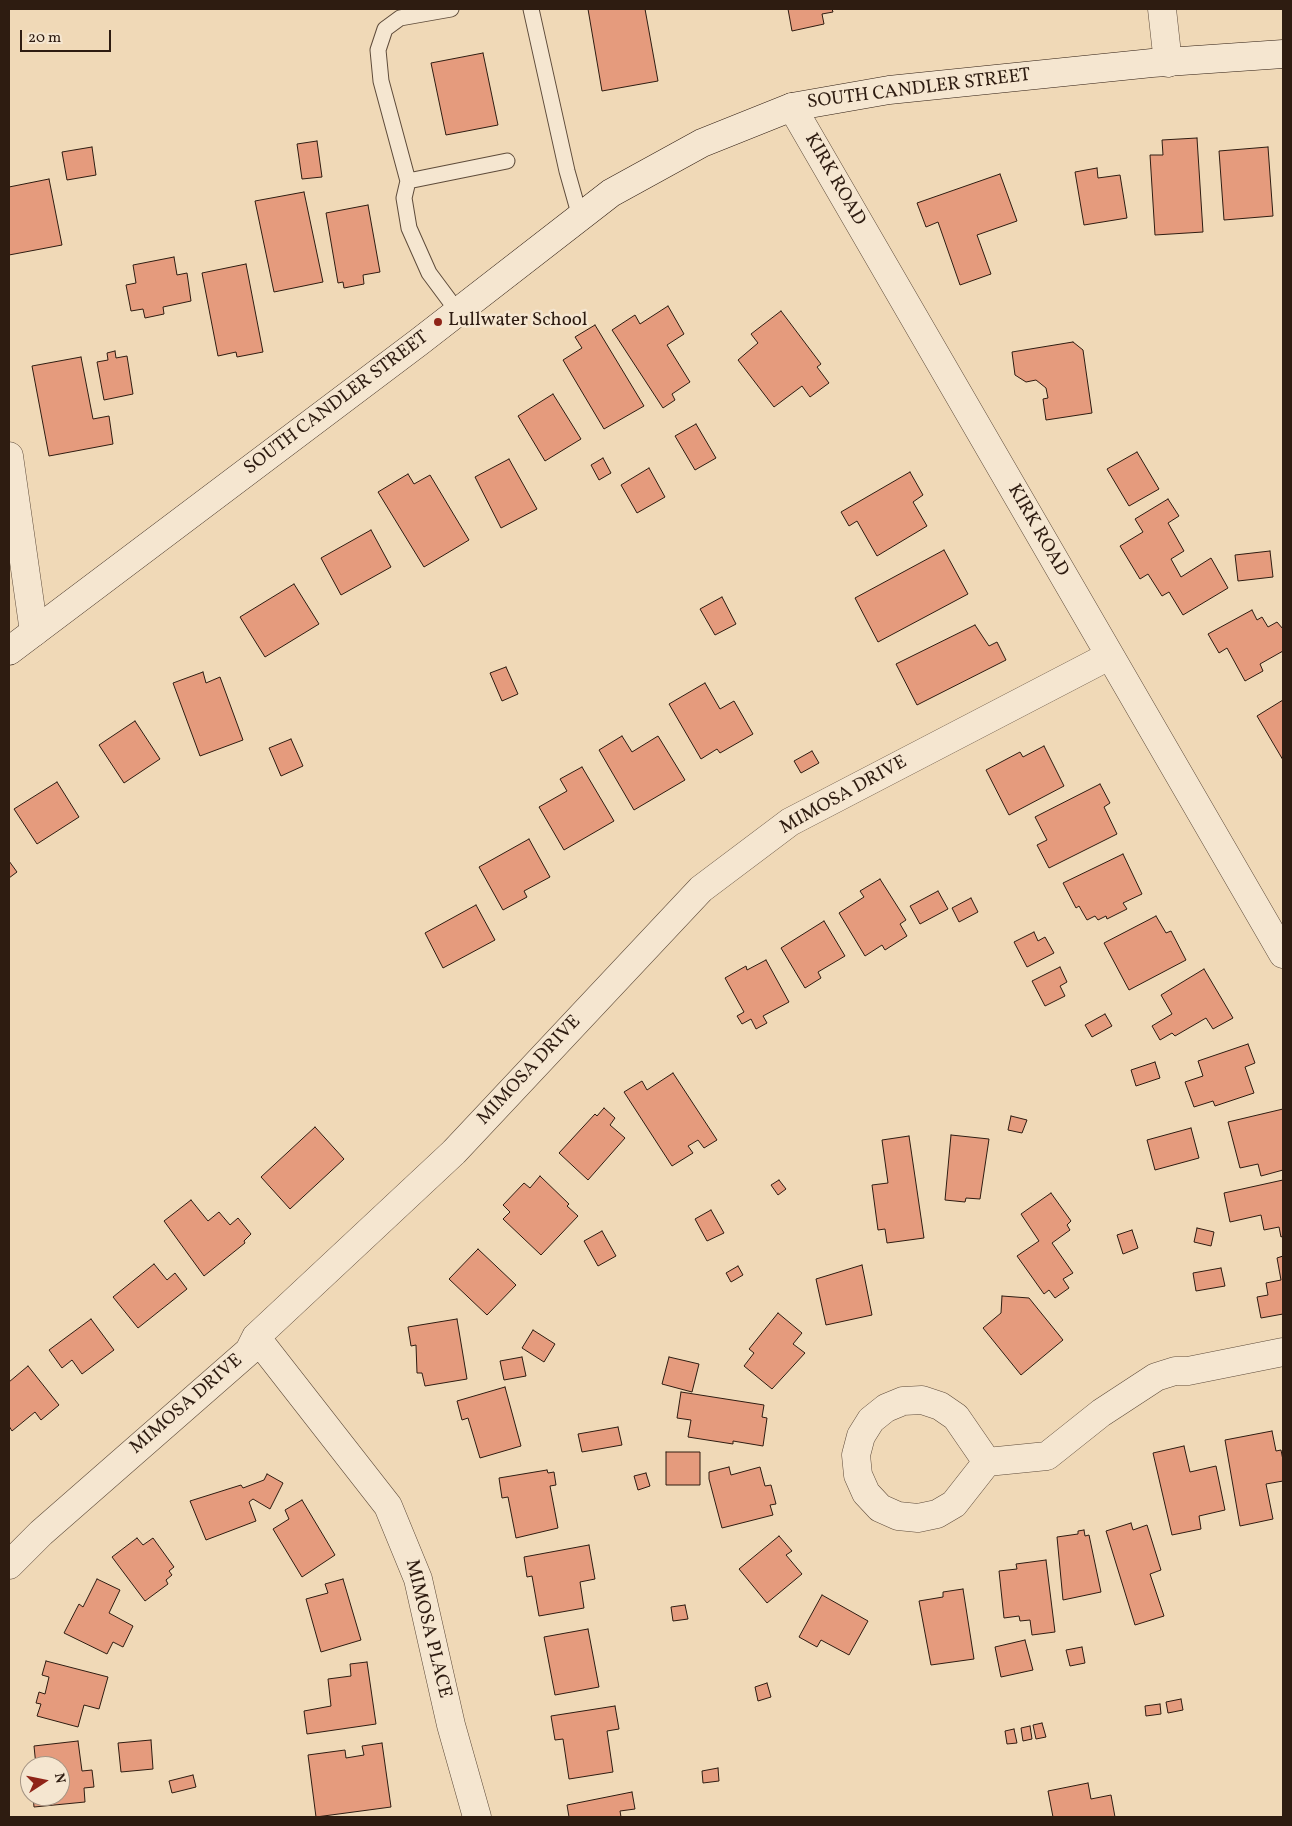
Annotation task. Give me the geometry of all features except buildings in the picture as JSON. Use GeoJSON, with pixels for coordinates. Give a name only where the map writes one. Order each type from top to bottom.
{"type":"FeatureCollection","features":[{"type":"Feature","properties":{"kind":"street"},"geometry":{"type":"LineString","coordinates":[[1162,9],[1168,63]]}},
{"type":"Feature","properties":{"kind":"street","name":"SOUTH CANDLER STREET"},"geometry":{"type":"LineString","coordinates":[[9,651],[458,312],[611,193],[702,143],[792,106],[888,90],[1283,54]]}},
{"type":"Feature","properties":{"kind":"street","name":"KIRK ROAD"},"geometry":{"type":"LineString","coordinates":[[792,106],[1283,954]]}},
{"type":"Feature","properties":{"kind":"street"},"geometry":{"type":"LineString","coordinates":[[9,456],[34,632]]}},
{"type":"Feature","properties":{"kind":"street","name":"MIMOSA DRIVE"},"geometry":{"type":"LineString","coordinates":[[9,1565],[41,1533],[248,1351],[256,1337],[454,1152],[701,889],[790,822],[1109,656]]}},
{"type":"Feature","properties":{"kind":"street","name":"MIMOSA PLACE"},"geometry":{"type":"LineString","coordinates":[[256,1337],[388,1506],[418,1579],[451,1725],[477,1817]]}},
{"type":"Feature","properties":{"kind":"street"},"geometry":{"type":"LineString","coordinates":[[986,1462],[956,1417],[940,1406],[922,1400],[903,1402],[886,1408],[871,1420],[861,1436],[856,1455],[858,1475],[866,1493],[880,1508],[898,1516],[918,1518],[937,1514],[954,1504],[986,1462],[1047,1456],[1101,1412],[1156,1377],[1175,1371],[1188,1371],[1283,1352]]}},
{"type":"Feature","properties":{"kind":"lane"},"geometry":{"type":"LineString","coordinates":[[451,9],[400,18],[385,29],[378,50],[381,81],[408,181],[404,198],[409,228],[429,273],[458,312]]}},
{"type":"Feature","properties":{"kind":"lane"},"geometry":{"type":"LineString","coordinates":[[531,9],[567,171],[580,216]]}},
{"type":"Feature","properties":{"kind":"lane"},"geometry":{"type":"LineString","coordinates":[[408,181],[507,161]]}},
{"type":"Feature","properties":{"kind":"place","name":"Lullwater School"},"geometry":{"type":"Point","coordinates":[438,322]}}]}
